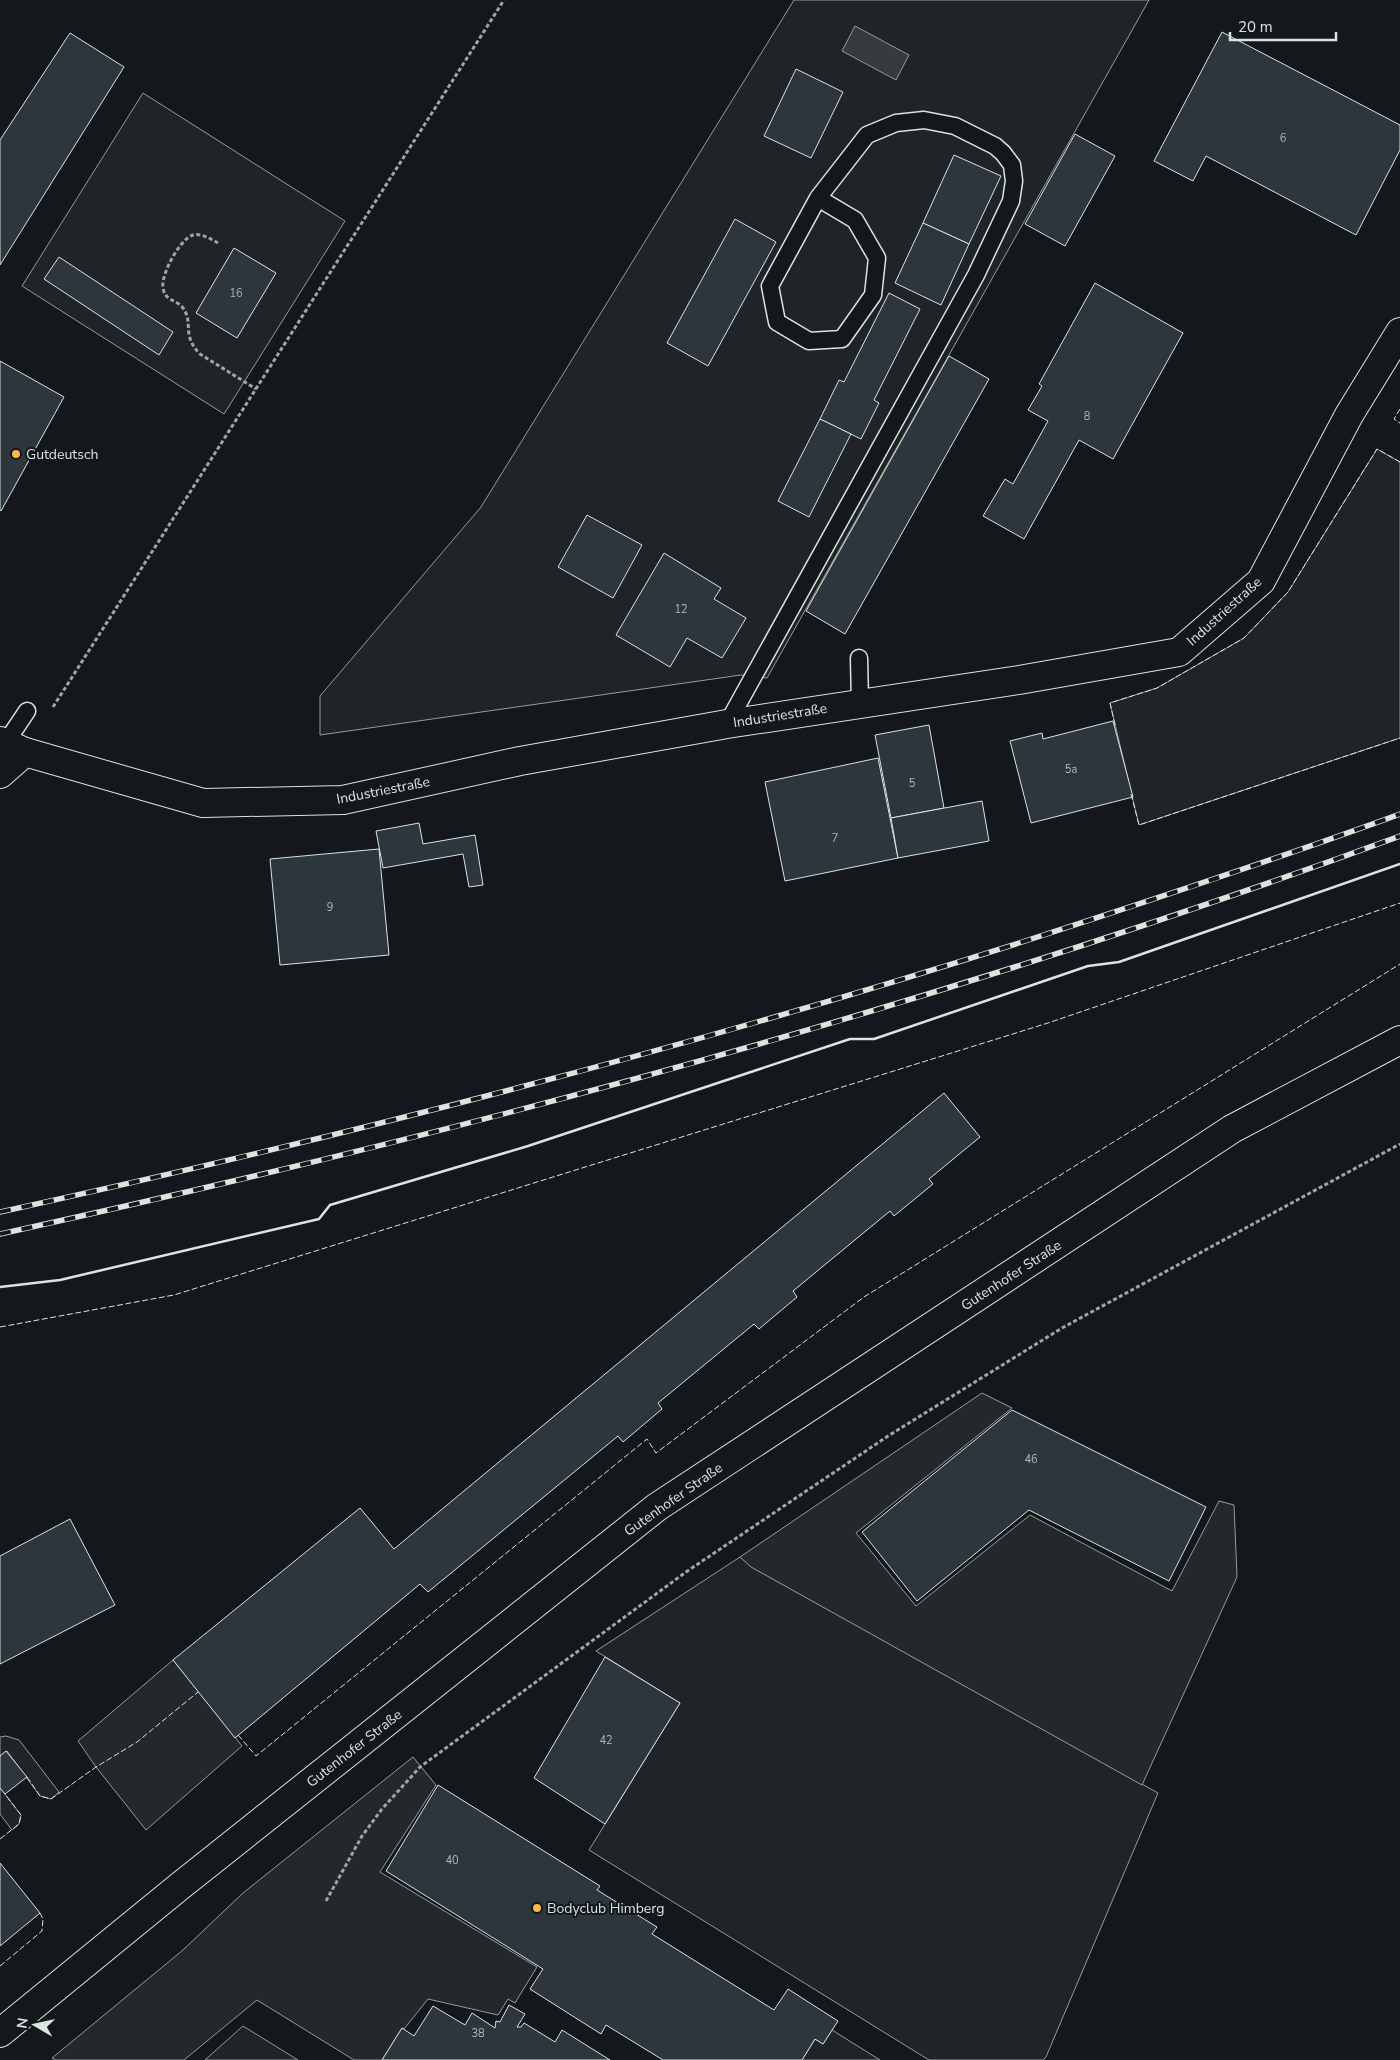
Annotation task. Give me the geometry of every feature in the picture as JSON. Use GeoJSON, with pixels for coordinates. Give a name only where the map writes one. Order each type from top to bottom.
{"type":"FeatureCollection","features":[{"type":"Feature","properties":{"kind":"street","name":"Industriestraße"},"geometry":{"type":"LineString","coordinates":[[10,746],[203,803],[343,800],[520,761],[727,724],[1019,680],[1179,652],[1261,581],[1349,415],[1400,332]]}},
{"type":"Feature","properties":{"kind":"street"},"geometry":{"type":"LineString","coordinates":[[0,774],[10,746]]}},
{"type":"Feature","properties":{"kind":"street","name":"Gutenhofer Straße"},"geometry":{"type":"LineString","coordinates":[[0,2034],[187,1880],[657,1507],[1232,1130],[1400,1040]]}},
{"type":"Feature","properties":{"kind":"lane"},"geometry":{"type":"LineString","coordinates":[[727,724],[976,275],[1011,201],[1014,180],[1012,165],[1003,153],[995,146],[955,126],[924,120],[896,123],[868,135],[818,198],[770,286],[777,322],[809,341],[842,339],[873,295],[877,258],[855,220],[818,198]]}},
{"type":"Feature","properties":{"kind":"lane"},"geometry":{"type":"LineString","coordinates":[[858,658],[860,703]]}},
{"type":"Feature","properties":{"kind":"lane"},"geometry":{"type":"LineString","coordinates":[[10,746],[27,710]]}},
{"type":"Feature","properties":{"kind":"path"},"geometry":{"type":"LineString","coordinates":[[51,711],[504,0]]}},
{"type":"Feature","properties":{"kind":"path"},"geometry":{"type":"LineString","coordinates":[[218,244],[200,235],[192,235],[183,242],[165,271],[163,278],[164,292],[167,298],[183,308],[187,317],[189,340],[194,348],[200,354],[256,389]]}},
{"type":"Feature","properties":{"kind":"path"},"geometry":{"type":"LineString","coordinates":[[326,1901],[367,1829],[382,1809],[420,1767],[686,1572],[888,1436],[1062,1328],[1400,1144]]}},
{"type":"Feature","properties":{"kind":"shaded area"},"geometry":{"type":"Polygon","coordinates":[[[794,0],[1149,0],[767,678],[741,675],[320,735],[320,696],[481,507],[794,0]]]}},
{"type":"Feature","properties":{"kind":"shaded area"},"geometry":{"type":"Polygon","coordinates":[[[855,26],[909,55],[896,80],[842,51],[855,26]]]}},
{"type":"Feature","properties":{"kind":"shaded area"},"geometry":{"type":"Polygon","coordinates":[[[143,93],[345,221],[224,414],[22,286],[143,93]]]}},
{"type":"Feature","properties":{"kind":"shaded area"},"geometry":{"type":"Polygon","coordinates":[[[1377,449],[1400,462],[1400,738],[1139,825],[1110,703],[1157,688],[1244,638],[1288,592],[1377,449]]]}},
{"type":"Feature","properties":{"kind":"shaded area"},"geometry":{"type":"Polygon","coordinates":[[[982,1393],[1012,1408],[856,1533],[916,1606],[1030,1515],[1172,1591],[1219,1501],[1234,1505],[1237,1577],[1142,1785],[751,1567],[740,1557],[982,1393]]]}},
{"type":"Feature","properties":{"kind":"shaded area"},"geometry":{"type":"Polygon","coordinates":[[[740,1557],[752,1567],[1158,1793],[1046,2057],[1043,2060],[929,2060],[589,1850],[680,1703],[596,1651],[740,1557]]]}},
{"type":"Feature","properties":{"kind":"shaded area"},"geometry":{"type":"Polygon","coordinates":[[[173,1660],[242,1746],[146,1830],[78,1741],[173,1660]]]}},
{"type":"Feature","properties":{"kind":"shaded area"},"geometry":{"type":"Polygon","coordinates":[[[6,1736],[19,1740],[59,1792],[51,1799],[40,1796],[7,1751],[0,1756],[0,1737],[6,1736]]]}},
{"type":"Feature","properties":{"kind":"shaded area"},"geometry":{"type":"Polygon","coordinates":[[[413,1757],[436,1785],[380,1872],[537,1967],[515,2003],[508,1999],[498,2015],[428,1999],[404,2029],[402,2028],[382,2060],[354,2060],[257,2000],[184,2060],[56,2060],[52,2058],[183,1950],[243,1893],[413,1757]]]}},
{"type":"Feature","properties":{"kind":"shaded area"},"geometry":{"type":"Polygon","coordinates":[[[0,1788],[21,1815],[19,1824],[12,1830],[0,1814],[0,1788]]]}},
{"type":"Feature","properties":{"kind":"shaded area"},"geometry":{"type":"Polygon","coordinates":[[[243,2026],[298,2060],[205,2060],[243,2026]]]}},
{"type":"Feature","properties":{"kind":"shaded area"},"geometry":{"type":"Polygon","coordinates":[[[832,2030],[880,2060],[802,2060],[815,2039],[823,2044],[832,2030]]]}},
{"type":"Feature","properties":{"kind":"building"},"geometry":{"type":"Polygon","coordinates":[[[1222,32],[1400,125],[1400,150],[1356,235],[1206,156],[1193,181],[1154,161],[1222,32]]]}},
{"type":"Feature","properties":{"kind":"building"},"geometry":{"type":"Polygon","coordinates":[[[70,33],[124,67],[0,265],[0,140],[70,33]]]}},
{"type":"Feature","properties":{"kind":"building"},"geometry":{"type":"Polygon","coordinates":[[[796,69],[843,92],[811,158],[764,136],[796,69]]]}},
{"type":"Feature","properties":{"kind":"building"},"geometry":{"type":"Polygon","coordinates":[[[1075,134],[1115,156],[1065,246],[1025,224],[1075,134]]]}},
{"type":"Feature","properties":{"kind":"building"},"geometry":{"type":"Polygon","coordinates":[[[954,155],[1001,176],[969,244],[923,223],[954,155]]]}},
{"type":"Feature","properties":{"kind":"building"},"geometry":{"type":"Polygon","coordinates":[[[735,219],[776,242],[708,366],[667,343],[735,219]]]}},
{"type":"Feature","properties":{"kind":"building"},"geometry":{"type":"Polygon","coordinates":[[[923,223],[969,244],[941,305],[895,283],[923,223]]]}},
{"type":"Feature","properties":{"kind":"building"},"geometry":{"type":"Polygon","coordinates":[[[234,248],[276,273],[237,338],[196,313],[234,248]]]}},
{"type":"Feature","properties":{"kind":"building"},"geometry":{"type":"Polygon","coordinates":[[[59,257],[173,332],[159,355],[44,279],[59,257]]]}},
{"type":"Feature","properties":{"kind":"building"},"geometry":{"type":"Polygon","coordinates":[[[1095,283],[1183,333],[1113,459],[1079,440],[1024,539],[983,516],[1005,479],[1013,484],[1048,421],[1028,410],[1042,386],[1039,384],[1095,283]]]}},
{"type":"Feature","properties":{"kind":"building"},"geometry":{"type":"Polygon","coordinates":[[[889,293],[920,309],[874,400],[879,403],[861,439],[820,419],[839,380],[844,382],[889,293]]]}},
{"type":"Feature","properties":{"kind":"building"},"geometry":{"type":"Polygon","coordinates":[[[949,356],[989,379],[845,634],[806,611],[949,356]]]}},
{"type":"Feature","properties":{"kind":"building","name":"Gutdeutsch"},"geometry":{"type":"Polygon","coordinates":[[[0,361],[64,397],[1,511],[0,510],[0,361]]]}},
{"type":"Feature","properties":{"kind":"building"},"geometry":{"type":"Polygon","coordinates":[[[820,419],[851,434],[809,517],[778,501],[820,419]]]}},
{"type":"Feature","properties":{"kind":"building"},"geometry":{"type":"Polygon","coordinates":[[[587,515],[642,545],[613,598],[558,567],[587,515]]]}},
{"type":"Feature","properties":{"kind":"building"},"geometry":{"type":"Polygon","coordinates":[[[664,553],[721,588],[714,599],[746,618],[722,658],[687,638],[670,667],[616,635],[664,553]]]}},
{"type":"Feature","properties":{"kind":"building"},"geometry":{"type":"Polygon","coordinates":[[[1113,721],[1133,797],[1031,823],[1010,741],[1042,733],[1043,739],[1113,721]]]}},
{"type":"Feature","properties":{"kind":"building"},"geometry":{"type":"Polygon","coordinates":[[[929,725],[944,808],[891,818],[875,735],[929,725]]]}},
{"type":"Feature","properties":{"kind":"building"},"geometry":{"type":"Polygon","coordinates":[[[878,758],[898,858],[785,881],[765,782],[878,758]]]}},
{"type":"Feature","properties":{"kind":"building"},"geometry":{"type":"Polygon","coordinates":[[[982,801],[989,841],[898,858],[891,818],[982,801]]]}},
{"type":"Feature","properties":{"kind":"building"},"geometry":{"type":"Polygon","coordinates":[[[419,823],[423,844],[475,835],[483,885],[469,887],[463,854],[383,868],[376,831],[419,823]]]}},
{"type":"Feature","properties":{"kind":"building"},"geometry":{"type":"Polygon","coordinates":[[[379,849],[389,955],[280,965],[270,859],[379,849]]]}},
{"type":"Feature","properties":{"kind":"building"},"geometry":{"type":"Polygon","coordinates":[[[944,1093],[980,1137],[929,1179],[933,1184],[894,1216],[890,1211],[793,1291],[797,1297],[759,1329],[754,1324],[658,1403],[662,1409],[623,1442],[618,1436],[428,1592],[420,1584],[235,1738],[173,1660],[360,1508],[394,1549],[944,1093]]]}},
{"type":"Feature","properties":{"kind":"building"},"geometry":{"type":"Polygon","coordinates":[[[1012,1410],[1206,1507],[1169,1581],[1029,1510],[917,1601],[862,1532],[1012,1410]]]}},
{"type":"Feature","properties":{"kind":"building"},"geometry":{"type":"Polygon","coordinates":[[[70,1519],[115,1605],[0,1664],[0,1556],[70,1519]]]}},
{"type":"Feature","properties":{"kind":"building"},"geometry":{"type":"Polygon","coordinates":[[[605,1657],[680,1703],[605,1824],[534,1778],[605,1657]]]}},
{"type":"Feature","properties":{"kind":"building"},"geometry":{"type":"Polygon","coordinates":[[[6,1751],[27,1777],[5,1794],[0,1788],[0,1756],[6,1751]]]}},
{"type":"Feature","properties":{"kind":"building","name":"Bodyclub Himberg"},"geometry":{"type":"Polygon","coordinates":[[[438,1785],[600,1886],[597,1890],[657,1927],[652,1934],[774,2010],[788,1989],[838,2021],[823,2044],[815,2039],[802,2060],[663,2060],[606,2025],[601,2034],[530,1989],[543,1969],[386,1871],[438,1785]]]}},
{"type":"Feature","properties":{"kind":"building"},"geometry":{"type":"Polygon","coordinates":[[[0,1863],[40,1913],[0,1946],[0,1863]]]}},
{"type":"Feature","properties":{"kind":"building"},"geometry":{"type":"Polygon","coordinates":[[[509,2005],[525,2014],[517,2027],[521,2027],[524,2023],[555,2042],[562,2030],[610,2060],[382,2060],[402,2028],[414,2036],[433,2006],[465,2025],[472,2013],[495,2028],[496,2021],[500,2022],[509,2005]]]}},
{"type":"Feature","properties":{"kind":"railway"},"geometry":{"type":"LineString","coordinates":[[0,1212],[385,1122],[640,1055],[767,1019],[1067,928],[1400,814]]}},
{"type":"Feature","properties":{"kind":"railway"},"geometry":{"type":"LineString","coordinates":[[0,1234],[355,1152],[707,1059],[882,1008],[1056,954],[1228,897],[1400,836]]}},
{"type":"Feature","properties":{"kind":"fence"},"geometry":{"type":"LineString","coordinates":[[1400,409],[1394,419],[1400,423]]}},
{"type":"Feature","properties":{"kind":"fence"},"geometry":{"type":"LineString","coordinates":[[1115,725],[1110,703],[1157,688],[1244,638],[1288,592],[1377,449],[1400,462]]}},
{"type":"Feature","properties":{"kind":"fence"},"geometry":{"type":"LineString","coordinates":[[1131,794],[1139,825],[1400,738]]}},
{"type":"Feature","properties":{"kind":"fence"},"geometry":{"type":"LineString","coordinates":[[0,1327],[174,1295],[1048,1023],[1400,903]]}},
{"type":"Feature","properties":{"kind":"fence"},"geometry":{"type":"LineString","coordinates":[[238,1735],[256,1756],[647,1439],[656,1453],[864,1297],[1400,964]]}},
{"type":"Feature","properties":{"kind":"fence"},"geometry":{"type":"LineString","coordinates":[[27,1777],[40,1796],[51,1799],[96,1767],[137,1742],[198,1692]]}},
{"type":"Feature","properties":{"kind":"fence"},"geometry":{"type":"LineString","coordinates":[[0,1839],[19,1824],[21,1815],[5,1794]]}},
{"type":"Feature","properties":{"kind":"fence"},"geometry":{"type":"LineString","coordinates":[[0,1966],[42,1931],[43,1919],[40,1913]]}},
{"type":"Feature","properties":{"kind":"wall"},"geometry":{"type":"LineString","coordinates":[[0,1287],[60,1280],[319,1219],[330,1205],[528,1146],[850,1039],[874,1039],[1088,966],[1119,962],[1400,864]]}},
{"type":"Feature","properties":{"kind":"place","name":"Gutdeutsch"},"geometry":{"type":"Point","coordinates":[16,454]}},
{"type":"Feature","properties":{"kind":"place","name":"Bodyclub Himberg"},"geometry":{"type":"Point","coordinates":[537,1908]}}]}
